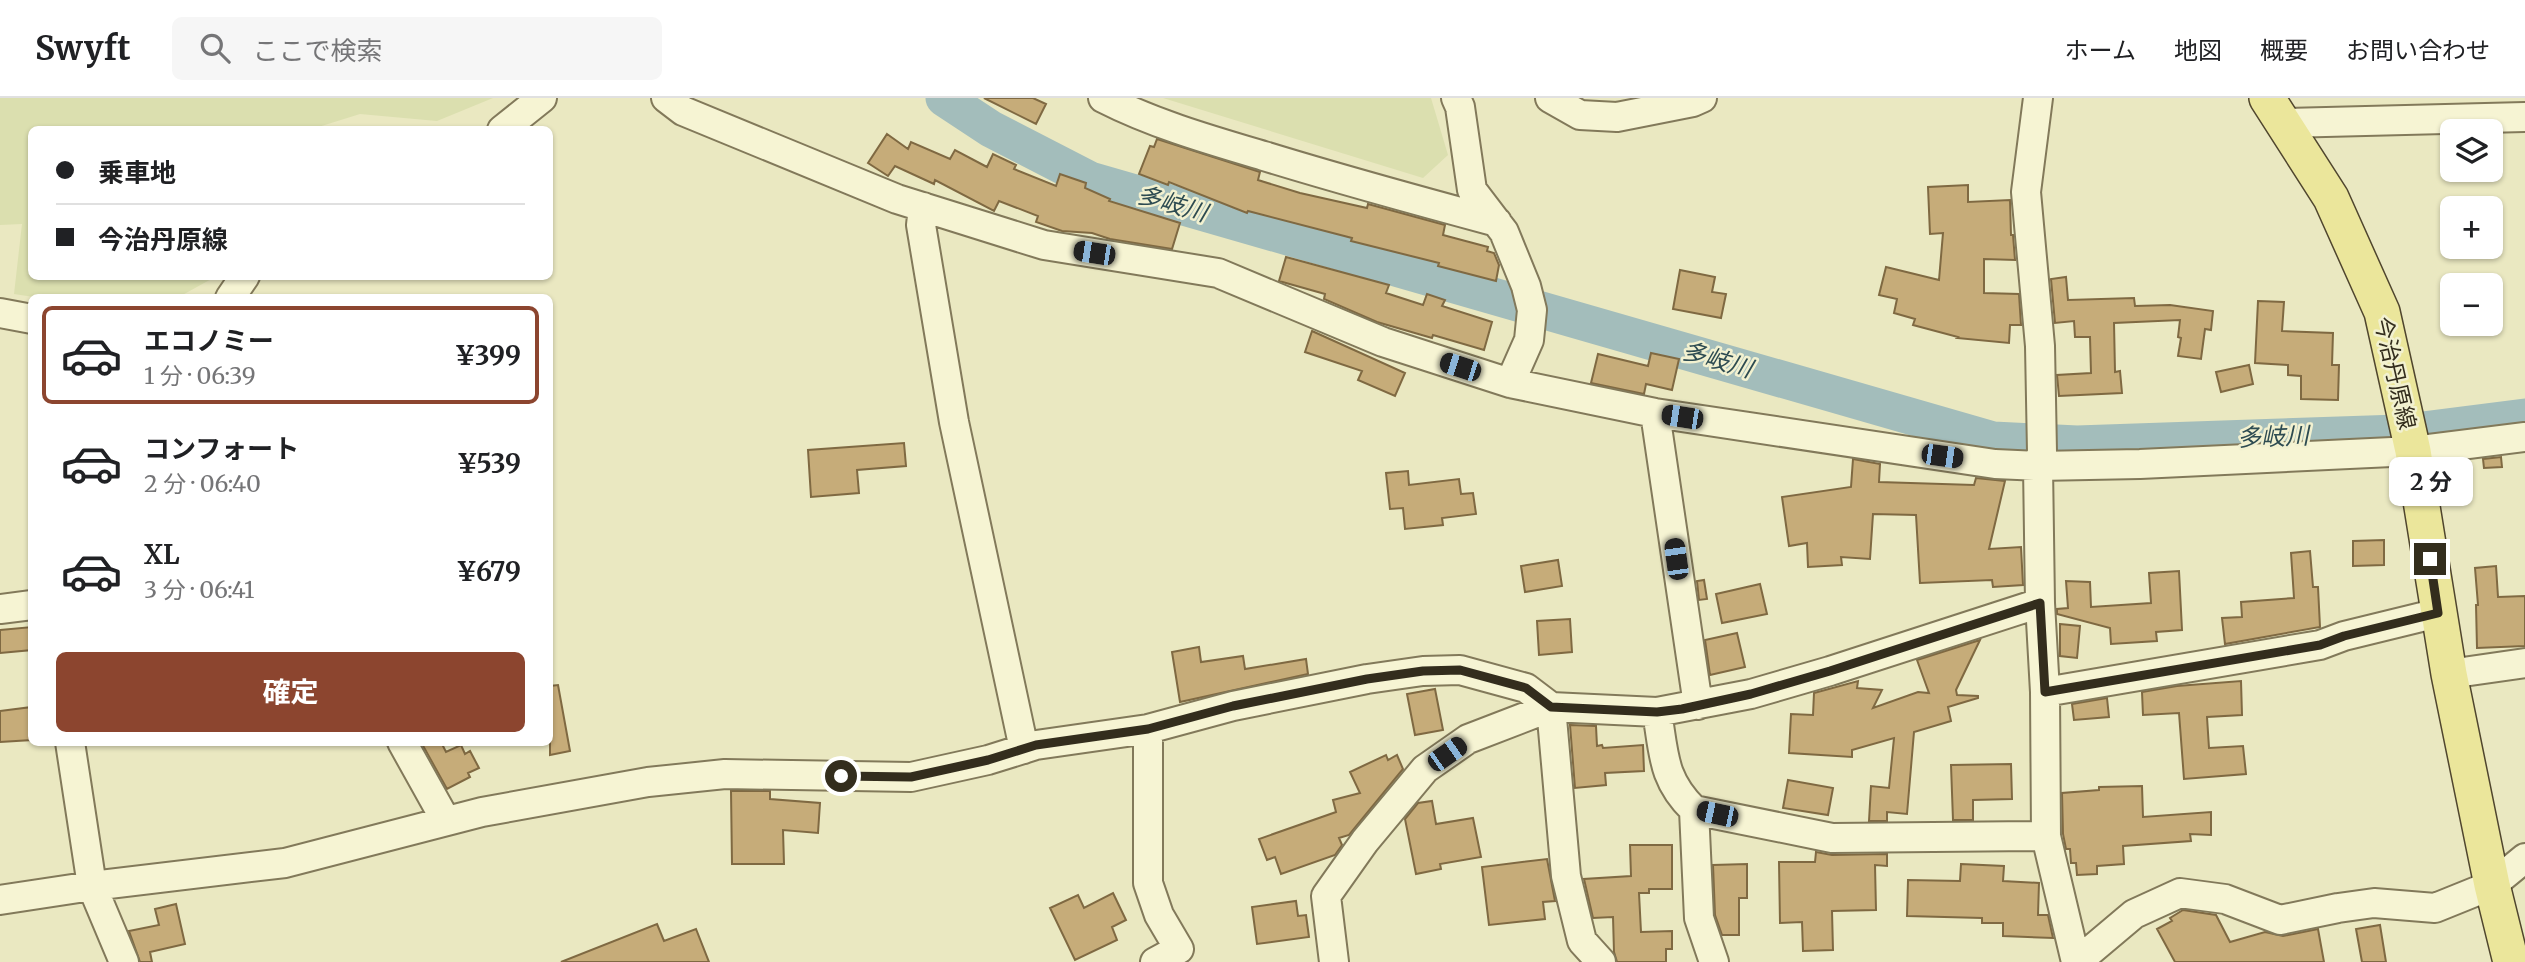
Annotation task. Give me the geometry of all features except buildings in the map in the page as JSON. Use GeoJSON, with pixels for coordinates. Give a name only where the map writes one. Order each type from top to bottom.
{"type":"FeatureCollection","features":[{"type":"Feature","properties":{"kind":"main road","name":"今治丹原線"},"geometry":{"type":"LineString","coordinates":[[2275,110],[2331,198],[2382,312],[2413,451],[2449,674],[2492,885],[2511,962]]}},
{"type":"Feature","properties":{"kind":"street"},"geometry":{"type":"LineString","coordinates":[[507,126],[542,98]]}},
{"type":"Feature","properties":{"kind":"street"},"geometry":{"type":"LineString","coordinates":[[666,98],[683,111],[923,208],[1044,245],[1218,273],[1383,342],[1510,383],[1655,413],[1995,464],[2038,466],[2413,451],[2525,437]]}},
{"type":"Feature","properties":{"kind":"street"},"geometry":{"type":"LineString","coordinates":[[1103,98],[1124,109],[1214,141],[1361,186],[1497,222]]}},
{"type":"Feature","properties":{"kind":"street"},"geometry":{"type":"LineString","coordinates":[[1456,98],[1460,107],[1472,190],[1504,233],[1526,286],[1532,310],[1529,340],[1510,383]]}},
{"type":"Feature","properties":{"kind":"street"},"geometry":{"type":"LineString","coordinates":[[1550,98],[1580,115],[1617,117],[1702,98]]}},
{"type":"Feature","properties":{"kind":"street"},"geometry":{"type":"LineString","coordinates":[[2038,98],[2026,192],[2040,346],[2042,452],[2038,466],[2040,603],[2045,692],[2046,836],[2076,962],[2134,914],[2180,893],[2224,899],[2280,920],[2374,903],[2435,908],[2492,885],[2525,858]]}},
{"type":"Feature","properties":{"kind":"street"},"geometry":{"type":"LineString","coordinates":[[2275,110],[2479,109],[2525,117]]}},
{"type":"Feature","properties":{"kind":"street"},"geometry":{"type":"LineString","coordinates":[[923,208],[921,225],[954,422],[1024,749]]}},
{"type":"Feature","properties":{"kind":"street"},"geometry":{"type":"LineString","coordinates":[[0,313],[28,318]]}},
{"type":"Feature","properties":{"kind":"street"},"geometry":{"type":"LineString","coordinates":[[1655,413],[1698,705]]}},
{"type":"Feature","properties":{"kind":"street"},"geometry":{"type":"LineString","coordinates":[[1334,962],[1326,896],[1365,841],[1425,769],[1468,738],[1551,707],[1657,712],[1698,705],[1830,671],[2040,603]]}},
{"type":"Feature","properties":{"kind":"street"},"geometry":{"type":"LineString","coordinates":[[0,609],[28,606]]}},
{"type":"Feature","properties":{"kind":"street"},"geometry":{"type":"LineString","coordinates":[[2045,692],[2320,645],[2344,636],[2438,613]]}},
{"type":"Feature","properties":{"kind":"street"},"geometry":{"type":"LineString","coordinates":[[2449,674],[2525,663]]}},
{"type":"Feature","properties":{"kind":"street"},"geometry":{"type":"LineString","coordinates":[[0,900],[285,863],[482,812],[648,782],[725,774],[911,777],[988,760],[1036,745],[1148,729],[1233,706],[1367,679],[1423,671],[1460,670],[1526,688],[1551,707],[1566,876],[1582,941],[1601,962]]}},
{"type":"Feature","properties":{"kind":"street"},"geometry":{"type":"LineString","coordinates":[[1657,712],[1667,773],[1684,800],[1694,810],[1832,838],[2046,836]]}},
{"type":"Feature","properties":{"kind":"street"},"geometry":{"type":"LineString","coordinates":[[1148,729],[1148,883],[1159,915],[1179,949],[1155,962]]}},
{"type":"Feature","properties":{"kind":"street"},"geometry":{"type":"LineString","coordinates":[[71,746],[92,886],[124,962]]}},
{"type":"Feature","properties":{"kind":"street"},"geometry":{"type":"LineString","coordinates":[[404,746],[446,821]]}},
{"type":"Feature","properties":{"kind":"street"},"geometry":{"type":"LineString","coordinates":[[1694,810],[1699,918],[1714,962]]}},
{"type":"Feature","properties":{"kind":"green space"},"geometry":{"type":"Polygon","coordinates":[[[0,98],[493,98],[437,121],[360,114],[322,126],[28,126],[28,280],[210,280],[184,294],[28,294],[28,296],[14,294],[22,224],[0,225],[0,98]]]}},
{"type":"Feature","properties":{"kind":"green space"},"geometry":{"type":"Polygon","coordinates":[[[1163,98],[1431,98],[1448,155],[1423,178],[1163,98]]]}},
{"type":"Feature","properties":{"kind":"waterway","name":"多岐川"},"geometry":{"type":"LineString","coordinates":[[944,98],[991,129],[1090,180],[1993,440],[2077,444],[2399,433],[2525,417]]}},
{"type":"Feature","properties":{"kind":"route"},"geometry":{"type":"LineString","coordinates":[[841,776],[911,777],[988,760],[1036,745],[1148,729],[1233,706],[1367,679],[1423,671],[1460,670],[1526,688],[1551,707],[1657,712],[1682,709],[1751,694],[1830,671],[2040,603],[2045,692],[2320,645],[2344,636],[2438,613],[2430,559]]}}]}
